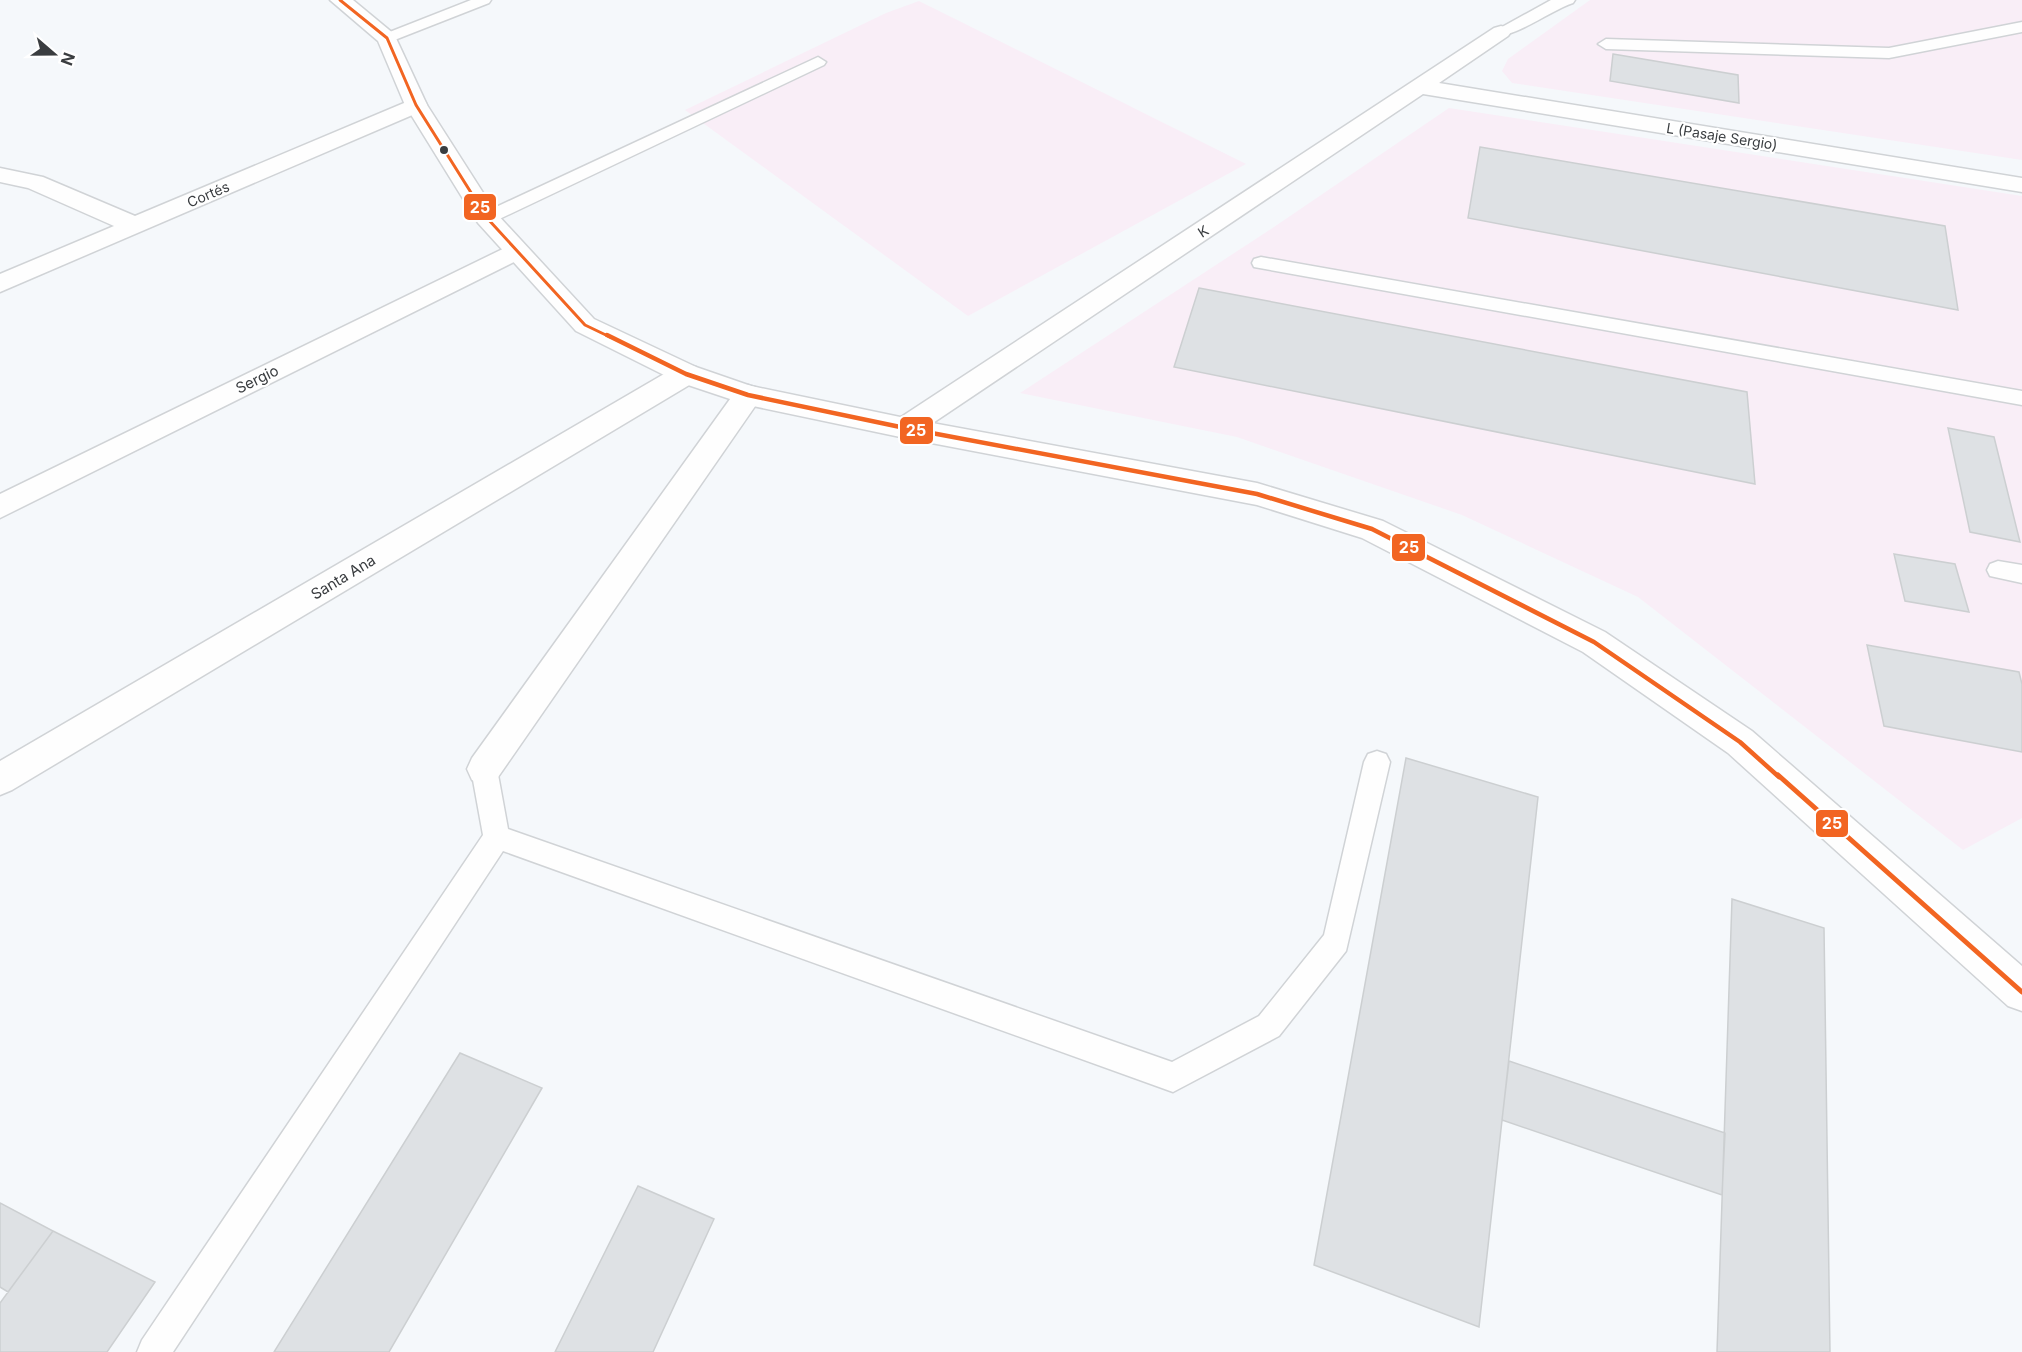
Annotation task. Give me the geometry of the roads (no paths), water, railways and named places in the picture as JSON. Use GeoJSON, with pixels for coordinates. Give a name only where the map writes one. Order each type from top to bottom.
{"type":"FeatureCollection","features":[{"type":"Feature","properties":{"kind":"street"},"geometry":{"type":"LineString","coordinates":[[340,0],[387,38],[416,105],[487,218],[585,325],[686,374],[748,395],[905,428],[1257,494],[1372,528],[1593,642],[1740,742],[2022,993]]}},
{"type":"Feature","properties":{"kind":"street","name":"K"},"geometry":{"type":"LineString","coordinates":[[905,428],[1422,87],[1501,32]]}},
{"type":"Feature","properties":{"kind":"street","name":"L (Pasaje Sergio)"},"geometry":{"type":"LineString","coordinates":[[1422,87],[2022,184]]}},
{"type":"Feature","properties":{"kind":"street","name":"Cortés"},"geometry":{"type":"LineString","coordinates":[[0,284],[416,105]]}},
{"type":"Feature","properties":{"kind":"street"},"geometry":{"type":"LineString","coordinates":[[0,176],[35,182],[134,225]]}},
{"type":"Feature","properties":{"kind":"street","name":"Sergio"},"geometry":{"type":"LineString","coordinates":[[0,507],[515,251]]}},
{"type":"Feature","properties":{"kind":"street","name":"Santa Ana"},"geometry":{"type":"LineString","coordinates":[[0,779],[686,374]]}},
{"type":"Feature","properties":{"kind":"street"},"geometry":{"type":"LineString","coordinates":[[484,769],[748,395]]}},
{"type":"Feature","properties":{"kind":"lane"},"geometry":{"type":"LineString","coordinates":[[387,38],[484,0]]}},
{"type":"Feature","properties":{"kind":"lane"},"geometry":{"type":"LineString","coordinates":[[1501,32],[1557,3],[1568,0]]}},
{"type":"Feature","properties":{"kind":"lane"},"geometry":{"type":"LineString","coordinates":[[1606,44],[1888,53],[2022,27]]}},
{"type":"Feature","properties":{"kind":"lane"},"geometry":{"type":"LineString","coordinates":[[487,218],[818,62]]}},
{"type":"Feature","properties":{"kind":"lane"},"geometry":{"type":"LineString","coordinates":[[1262,263],[2022,398]]}},
{"type":"Feature","properties":{"kind":"lane"},"geometry":{"type":"LineString","coordinates":[[1998,570],[2022,574]]}},
{"type":"Feature","properties":{"kind":"lane"},"geometry":{"type":"LineString","coordinates":[[497,837],[1173,1077],[1269,1026],[1336,941],[1377,762]]}},
{"type":"Feature","properties":{"kind":"lane"},"geometry":{"type":"LineString","coordinates":[[154,1352],[497,837],[484,769]]}}]}
